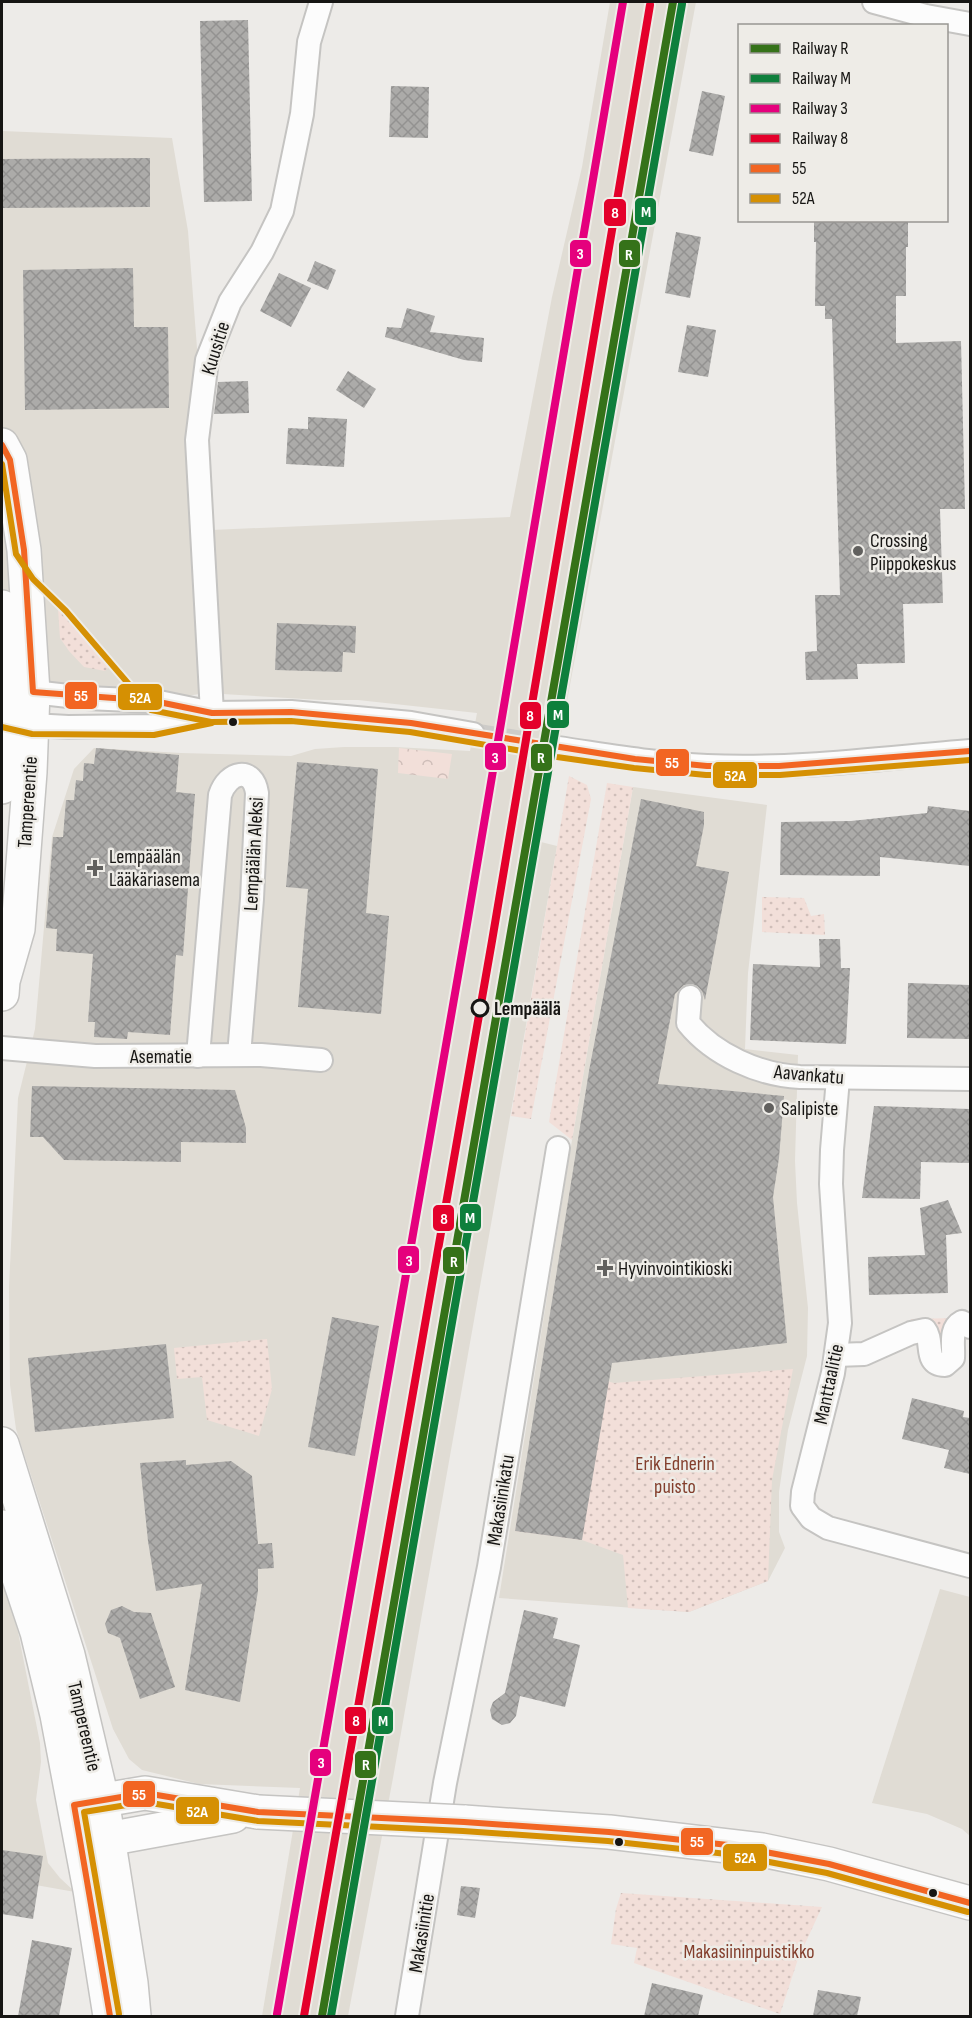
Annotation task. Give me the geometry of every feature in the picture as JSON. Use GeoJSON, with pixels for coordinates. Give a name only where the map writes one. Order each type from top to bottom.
{"type":"FeatureCollection","features":[{"type":"Feature","properties":{"kind":"main road","name":"Tampereentie"},"geometry":{"type":"LineString","coordinates":[[2,445],[10,460],[24,550],[12,720],[18,929],[2,981]]}},
{"type":"Feature","properties":{"kind":"main road","name":"Tampereentie"},"geometry":{"type":"LineString","coordinates":[[2,607],[5,645],[13,687]]}},
{"type":"Feature","properties":{"kind":"main road","name":"Tampereentie"},"geometry":{"type":"LineString","coordinates":[[2,787],[12,720]]}},
{"type":"Feature","properties":{"kind":"main road","name":"Tampereentie"},"geometry":{"type":"LineString","coordinates":[[4,1462],[68,1655],[95,1842],[131,1983],[134,2016]]}},
{"type":"Feature","properties":{"kind":"main road","name":"Tampereentie"},"geometry":{"type":"LineString","coordinates":[[2,1527],[37,1632],[57,1716],[88,1802]]}},
{"type":"Feature","properties":{"kind":"main road"},"geometry":{"type":"LineString","coordinates":[[88,1802],[145,1793],[258,1812],[609,1832],[728,1845],[829,1864],[970,1903]]}},
{"type":"Feature","properties":{"kind":"main road"},"geometry":{"type":"LineString","coordinates":[[95,1842],[258,1812]]}},
{"type":"Feature","properties":{"kind":"main road","name":"Tampereentie"},"geometry":{"type":"LineString","coordinates":[[95,1842],[110,2016]]}},
{"type":"Feature","properties":{"kind":"main road"},"geometry":{"type":"LineString","coordinates":[[896,1883],[970,1920]]}},
{"type":"Feature","properties":{"kind":"street","name":"Kuusitie"},"geometry":{"type":"LineString","coordinates":[[212,713],[197,440],[207,360],[230,302],[262,252],[282,211],[302,114],[309,42],[321,2]]}},
{"type":"Feature","properties":{"kind":"street"},"geometry":{"type":"LineString","coordinates":[[874,2],[926,16],[970,24]]}},
{"type":"Feature","properties":{"kind":"street"},"geometry":{"type":"LineString","coordinates":[[13,687],[154,701],[212,713]]}},
{"type":"Feature","properties":{"kind":"street"},"geometry":{"type":"LineString","coordinates":[[12,720],[154,726],[212,713],[291,712],[411,723],[473,734]]}},
{"type":"Feature","properties":{"kind":"street"},"geometry":{"type":"LineString","coordinates":[[558,748],[707,766],[779,766],[970,750]]}},
{"type":"Feature","properties":{"kind":"street","name":"Lempäälän Aleksi"},"geometry":{"type":"LineString","coordinates":[[198,1056],[220,795],[224,784],[239,775],[251,779],[256,785],[257,793],[252,899],[239,1055]]}},
{"type":"Feature","properties":{"kind":"street","name":"Aavankatu"},"geometry":{"type":"LineString","coordinates":[[690,997],[688,1023],[710,1046],[745,1063],[786,1076],[970,1079]]}},
{"type":"Feature","properties":{"kind":"street","name":"Asematie"},"geometry":{"type":"LineString","coordinates":[[2,1048],[95,1056],[272,1055],[321,1060]]}},
{"type":"Feature","properties":{"kind":"street","name":"Manttaalitie"},"geometry":{"type":"LineString","coordinates":[[838,1078],[831,1184],[841,1312],[836,1355],[801,1499],[802,1506],[806,1513],[828,1528],[970,1566]]}},
{"type":"Feature","properties":{"kind":"street","name":"Makasiinikatu"},"geometry":{"type":"LineString","coordinates":[[435,1850],[466,1674],[489,1567],[558,1148]]}},
{"type":"Feature","properties":{"kind":"street"},"geometry":{"type":"LineString","coordinates":[[836,1355],[864,1354],[911,1333],[925,1330],[928,1333],[933,1360],[940,1365],[945,1365],[953,1358],[953,1332],[956,1326],[962,1322],[970,1327]]}},
{"type":"Feature","properties":{"kind":"street","name":"Makasiinitie"},"geometry":{"type":"LineString","coordinates":[[407,2016],[435,1850]]}},
{"type":"Feature","properties":{"kind":"shaded area"},"geometry":{"type":"Polygon","coordinates":[[[610,2],[696,2],[541,842],[557,846],[393,1778],[348,2016],[262,2016],[300,1788],[199,1784],[142,1770],[129,1759],[113,1729],[16,1429],[10,1385],[9,1287],[18,1098],[35,1029],[52,837],[74,769],[94,748],[291,756],[315,749],[344,747],[470,751],[477,713],[358,700],[206,693],[154,701],[2,684],[2,131],[172,138],[188,231],[211,530],[510,517],[552,297],[582,167],[610,2]]]}},
{"type":"Feature","properties":{"kind":"shaded area"},"geometry":{"type":"Polygon","coordinates":[[[633,787],[767,805],[748,973],[745,1049],[798,1055],[795,1161],[808,1308],[807,1356],[788,1430],[779,1492],[779,1532],[785,1548],[768,1581],[689,1612],[499,1598],[572,1140],[633,787]]]}},
{"type":"Feature","properties":{"kind":"shaded area"},"geometry":{"type":"Polygon","coordinates":[[[2,1579],[18,1632],[40,1743],[41,1762],[36,1800],[48,1863],[75,1892],[2,1879],[2,1579]]]}},
{"type":"Feature","properties":{"kind":"shaded area"},"geometry":{"type":"Polygon","coordinates":[[[940,1589],[970,1597],[970,1836],[962,1829],[927,1814],[872,1803],[940,1589]]]}},
{"type":"Feature","properties":{"kind":"green space"},"geometry":{"type":"Polygon","coordinates":[[[58,609],[110,666],[105,671],[84,667],[69,651],[60,638],[58,609]]]}},
{"type":"Feature","properties":{"kind":"green space"},"geometry":{"type":"Polygon","coordinates":[[[399,748],[452,754],[448,779],[398,773],[399,748]]]}},
{"type":"Feature","properties":{"kind":"green space"},"geometry":{"type":"Polygon","coordinates":[[[569,776],[587,785],[591,799],[531,1119],[511,1116],[569,776]]]}},
{"type":"Feature","properties":{"kind":"green space"},"geometry":{"type":"Polygon","coordinates":[[[607,783],[633,787],[572,1140],[549,1122],[607,783]]]}},
{"type":"Feature","properties":{"kind":"green space"},"geometry":{"type":"Polygon","coordinates":[[[762,897],[804,898],[811,916],[824,914],[825,935],[762,932],[762,897]]]}},
{"type":"Feature","properties":{"kind":"green space"},"geometry":{"type":"Polygon","coordinates":[[[955,1318],[947,1336],[935,1336],[911,1324],[911,1319],[955,1318]]]}},
{"type":"Feature","properties":{"kind":"green space"},"geometry":{"type":"Polygon","coordinates":[[[267,1339],[272,1389],[259,1436],[207,1420],[202,1377],[177,1379],[174,1348],[267,1339]]]}},
{"type":"Feature","properties":{"kind":"green space","name":"Erik Ednerin puisto"},"geometry":{"type":"Polygon","coordinates":[[[564,1369],[614,1383],[793,1369],[772,1480],[768,1581],[689,1612],[628,1608],[623,1555],[582,1540],[515,1531],[523,1486],[564,1369]]]}},
{"type":"Feature","properties":{"kind":"green space","name":"Makasiininpuistikko"},"geometry":{"type":"Polygon","coordinates":[[[621,1893],[822,1907],[798,1959],[780,2014],[634,1963],[637,1948],[611,1944],[616,1909],[621,1893]]]}},
{"type":"Feature","properties":{"kind":"building"},"geometry":{"type":"Polygon","coordinates":[[[248,20],[252,201],[204,202],[200,21],[248,20]]]}},
{"type":"Feature","properties":{"kind":"building"},"geometry":{"type":"Polygon","coordinates":[[[391,86],[429,87],[428,138],[389,137],[391,86]]]}},
{"type":"Feature","properties":{"kind":"building"},"geometry":{"type":"Polygon","coordinates":[[[702,91],[725,96],[713,156],[689,151],[702,91]]]}},
{"type":"Feature","properties":{"kind":"building"},"geometry":{"type":"Polygon","coordinates":[[[150,158],[150,207],[2,208],[2,159],[150,158]]]}},
{"type":"Feature","properties":{"kind":"building"},"geometry":{"type":"Polygon","coordinates":[[[814,222],[908,222],[906,296],[896,296],[896,343],[961,341],[965,509],[940,509],[943,603],[903,604],[905,663],[857,664],[858,679],[806,680],[805,652],[817,651],[815,595],[840,595],[832,319],[825,319],[825,306],[815,306],[816,242],[814,242],[814,222]]]}},
{"type":"Feature","properties":{"kind":"building"},"geometry":{"type":"Polygon","coordinates":[[[676,232],[701,237],[690,298],[665,293],[676,232]]]}},
{"type":"Feature","properties":{"kind":"building"},"geometry":{"type":"Polygon","coordinates":[[[315,261],[336,270],[328,290],[307,281],[315,261]]]}},
{"type":"Feature","properties":{"kind":"building"},"geometry":{"type":"Polygon","coordinates":[[[133,268],[134,327],[168,327],[169,408],[25,410],[23,270],[133,268]]]}},
{"type":"Feature","properties":{"kind":"building"},"geometry":{"type":"Polygon","coordinates":[[[279,273],[311,288],[291,327],[260,311],[279,273]]]}},
{"type":"Feature","properties":{"kind":"building"},"geometry":{"type":"Polygon","coordinates":[[[407,308],[435,316],[430,332],[484,338],[482,362],[464,360],[385,337],[387,327],[401,328],[407,308]]]}},
{"type":"Feature","properties":{"kind":"building"},"geometry":{"type":"Polygon","coordinates":[[[687,325],[716,330],[708,377],[678,372],[687,325]]]}},
{"type":"Feature","properties":{"kind":"building"},"geometry":{"type":"Polygon","coordinates":[[[348,371],[376,389],[364,408],[336,390],[348,371]]]}},
{"type":"Feature","properties":{"kind":"building"},"geometry":{"type":"Polygon","coordinates":[[[248,381],[249,413],[214,414],[218,382],[248,381]]]}},
{"type":"Feature","properties":{"kind":"building"},"geometry":{"type":"Polygon","coordinates":[[[308,417],[347,419],[344,467],[286,464],[288,428],[308,429],[308,417]]]}},
{"type":"Feature","properties":{"kind":"building"},"geometry":{"type":"Polygon","coordinates":[[[277,623],[356,626],[355,653],[343,652],[342,672],[275,670],[277,623]]]}},
{"type":"Feature","properties":{"kind":"building"},"geometry":{"type":"Polygon","coordinates":[[[96,748],[179,755],[176,792],[195,794],[183,956],[176,955],[170,1035],[128,1032],[127,1039],[94,1037],[95,1022],[88,1022],[93,954],[56,951],[57,929],[46,928],[53,837],[63,837],[66,800],[74,800],[76,780],[83,781],[84,763],[94,764],[96,748]]]}},
{"type":"Feature","properties":{"kind":"building"},"geometry":{"type":"Polygon","coordinates":[[[297,762],[378,769],[366,913],[389,916],[381,1014],[298,1007],[308,889],[286,887],[297,762]]]}},
{"type":"Feature","properties":{"kind":"building"},"geometry":{"type":"Polygon","coordinates":[[[641,799],[704,812],[704,825],[696,866],[729,872],[705,1000],[702,991],[692,984],[684,985],[675,994],[658,1084],[784,1096],[773,1197],[787,1343],[612,1363],[582,1540],[515,1531],[589,1071],[641,799]]]}},
{"type":"Feature","properties":{"kind":"building"},"geometry":{"type":"Polygon","coordinates":[[[928,806],[970,811],[970,866],[880,857],[880,876],[780,875],[781,822],[851,821],[927,813],[928,806]]]}},
{"type":"Feature","properties":{"kind":"building"},"geometry":{"type":"Polygon","coordinates":[[[819,939],[840,939],[841,968],[850,968],[846,1044],[750,1040],[753,964],[820,967],[819,939]]]}},
{"type":"Feature","properties":{"kind":"building"},"geometry":{"type":"Polygon","coordinates":[[[908,983],[970,985],[970,1039],[907,1038],[908,983]]]}},
{"type":"Feature","properties":{"kind":"building"},"geometry":{"type":"Polygon","coordinates":[[[32,1086],[235,1090],[246,1128],[246,1143],[181,1142],[181,1162],[64,1160],[43,1137],[30,1137],[32,1086]]]}},
{"type":"Feature","properties":{"kind":"building"},"geometry":{"type":"Polygon","coordinates":[[[874,1106],[970,1109],[970,1163],[921,1162],[920,1199],[862,1198],[874,1106]]]}},
{"type":"Feature","properties":{"kind":"building"},"geometry":{"type":"Polygon","coordinates":[[[948,1200],[962,1233],[946,1235],[948,1293],[869,1295],[868,1257],[925,1255],[920,1208],[948,1200]]]}},
{"type":"Feature","properties":{"kind":"building"},"geometry":{"type":"Polygon","coordinates":[[[332,1317],[379,1326],[355,1456],[308,1447],[332,1317]]]}},
{"type":"Feature","properties":{"kind":"building"},"geometry":{"type":"Polygon","coordinates":[[[166,1344],[174,1418],[35,1432],[28,1358],[166,1344]]]}},
{"type":"Feature","properties":{"kind":"building"},"geometry":{"type":"Polygon","coordinates":[[[912,1398],[964,1411],[963,1417],[970,1418],[970,1474],[944,1468],[949,1450],[902,1439],[912,1398]]]}},
{"type":"Feature","properties":{"kind":"building"},"geometry":{"type":"Polygon","coordinates":[[[186,1460],[186,1465],[231,1461],[252,1476],[258,1544],[272,1543],[274,1568],[258,1569],[258,1591],[240,1702],[185,1690],[202,1584],[156,1591],[140,1463],[186,1460]]]}},
{"type":"Feature","properties":{"kind":"building"},"geometry":{"type":"Polygon","coordinates":[[[122,1606],[134,1612],[151,1613],[175,1687],[140,1699],[120,1638],[108,1633],[105,1624],[111,1610],[122,1606]]]}},
{"type":"Feature","properties":{"kind":"building"},"geometry":{"type":"Polygon","coordinates":[[[524,1610],[558,1618],[553,1638],[580,1645],[565,1707],[520,1696],[516,1716],[510,1723],[502,1725],[492,1719],[490,1710],[493,1702],[505,1693],[524,1610]]]}},
{"type":"Feature","properties":{"kind":"building"},"geometry":{"type":"Polygon","coordinates":[[[2,1850],[43,1856],[33,1919],[2,1914],[2,1850]]]}},
{"type":"Feature","properties":{"kind":"building"},"geometry":{"type":"Polygon","coordinates":[[[461,1886],[480,1888],[475,1918],[457,1915],[461,1886]]]}},
{"type":"Feature","properties":{"kind":"building"},"geometry":{"type":"Polygon","coordinates":[[[32,1940],[72,1948],[59,2016],[18,2016],[32,1940]]]}},
{"type":"Feature","properties":{"kind":"building"},"geometry":{"type":"Polygon","coordinates":[[[652,1983],[703,1995],[698,2016],[644,2016],[652,1983]]]}},
{"type":"Feature","properties":{"kind":"building"},"geometry":{"type":"Polygon","coordinates":[[[818,1990],[861,1997],[857,2016],[813,2016],[818,1990]]]}},
{"type":"Feature","properties":{"kind":"tunnel"},"geometry":{"type":"LineString","coordinates":[[473,734],[558,748]]}},
{"type":"Feature","properties":{"kind":"rail line","name":"3"},"geometry":{"type":"LineString","coordinates":[[277,2014],[465,936],[623,2]]}},
{"type":"Feature","properties":{"kind":"rail line","name":"R"},"geometry":{"type":"LineString","coordinates":[[322,2016],[673,2]]}},
{"type":"Feature","properties":{"kind":"rail line","name":"M"},"geometry":{"type":"LineString","coordinates":[[331,2016],[682,4]]}},
{"type":"Feature","properties":{"kind":"rail line","name":"8"},"geometry":{"type":"LineString","coordinates":[[304,2016],[492,941],[650,5]]}},
{"type":"Feature","properties":{"kind":"transit line","name":"55"},"geometry":{"type":"LineString","coordinates":[[2,445],[10,460],[24,550],[33,692],[154,701],[212,713],[291,712],[411,723],[635,759],[707,766],[779,766],[970,751]]}},
{"type":"Feature","properties":{"kind":"transit line","name":"52A"},"geometry":{"type":"LineString","coordinates":[[2,464],[16,554],[33,579],[66,611],[151,710],[211,722],[291,721],[410,732],[557,757],[706,775],[780,775],[970,760]]}},
{"type":"Feature","properties":{"kind":"transit line","name":"52A"},"geometry":{"type":"LineString","coordinates":[[2,727],[32,734],[154,735],[212,723]]}},
{"type":"Feature","properties":{"kind":"transit line","name":"55"},"geometry":{"type":"LineString","coordinates":[[110,2016],[74,1805],[145,1793],[258,1812],[609,1832],[728,1845],[829,1864],[970,1903]]}},
{"type":"Feature","properties":{"kind":"transit line","name":"52A"},"geometry":{"type":"LineString","coordinates":[[119,2014],[84,1812],[145,1802],[258,1821],[608,1841],[727,1854],[827,1873],[968,1912]]}},
{"type":"Feature","properties":{"kind":"place","name":"Crossing Piippokeskus"},"geometry":{"type":"Point","coordinates":[858,551]}},
{"type":"Feature","properties":{"kind":"place","name":"Lempäälän Lääkäriasema"},"geometry":{"type":"Point","coordinates":[95,868]}},
{"type":"Feature","properties":{"kind":"place","name":"Lempäälä"},"geometry":{"type":"Point","coordinates":[480,1008]}},
{"type":"Feature","properties":{"kind":"place","name":"Salipiste"},"geometry":{"type":"Point","coordinates":[769,1108]}},
{"type":"Feature","properties":{"kind":"place","name":"Hyvinvointikioski"},"geometry":{"type":"Point","coordinates":[605,1268]}}]}
